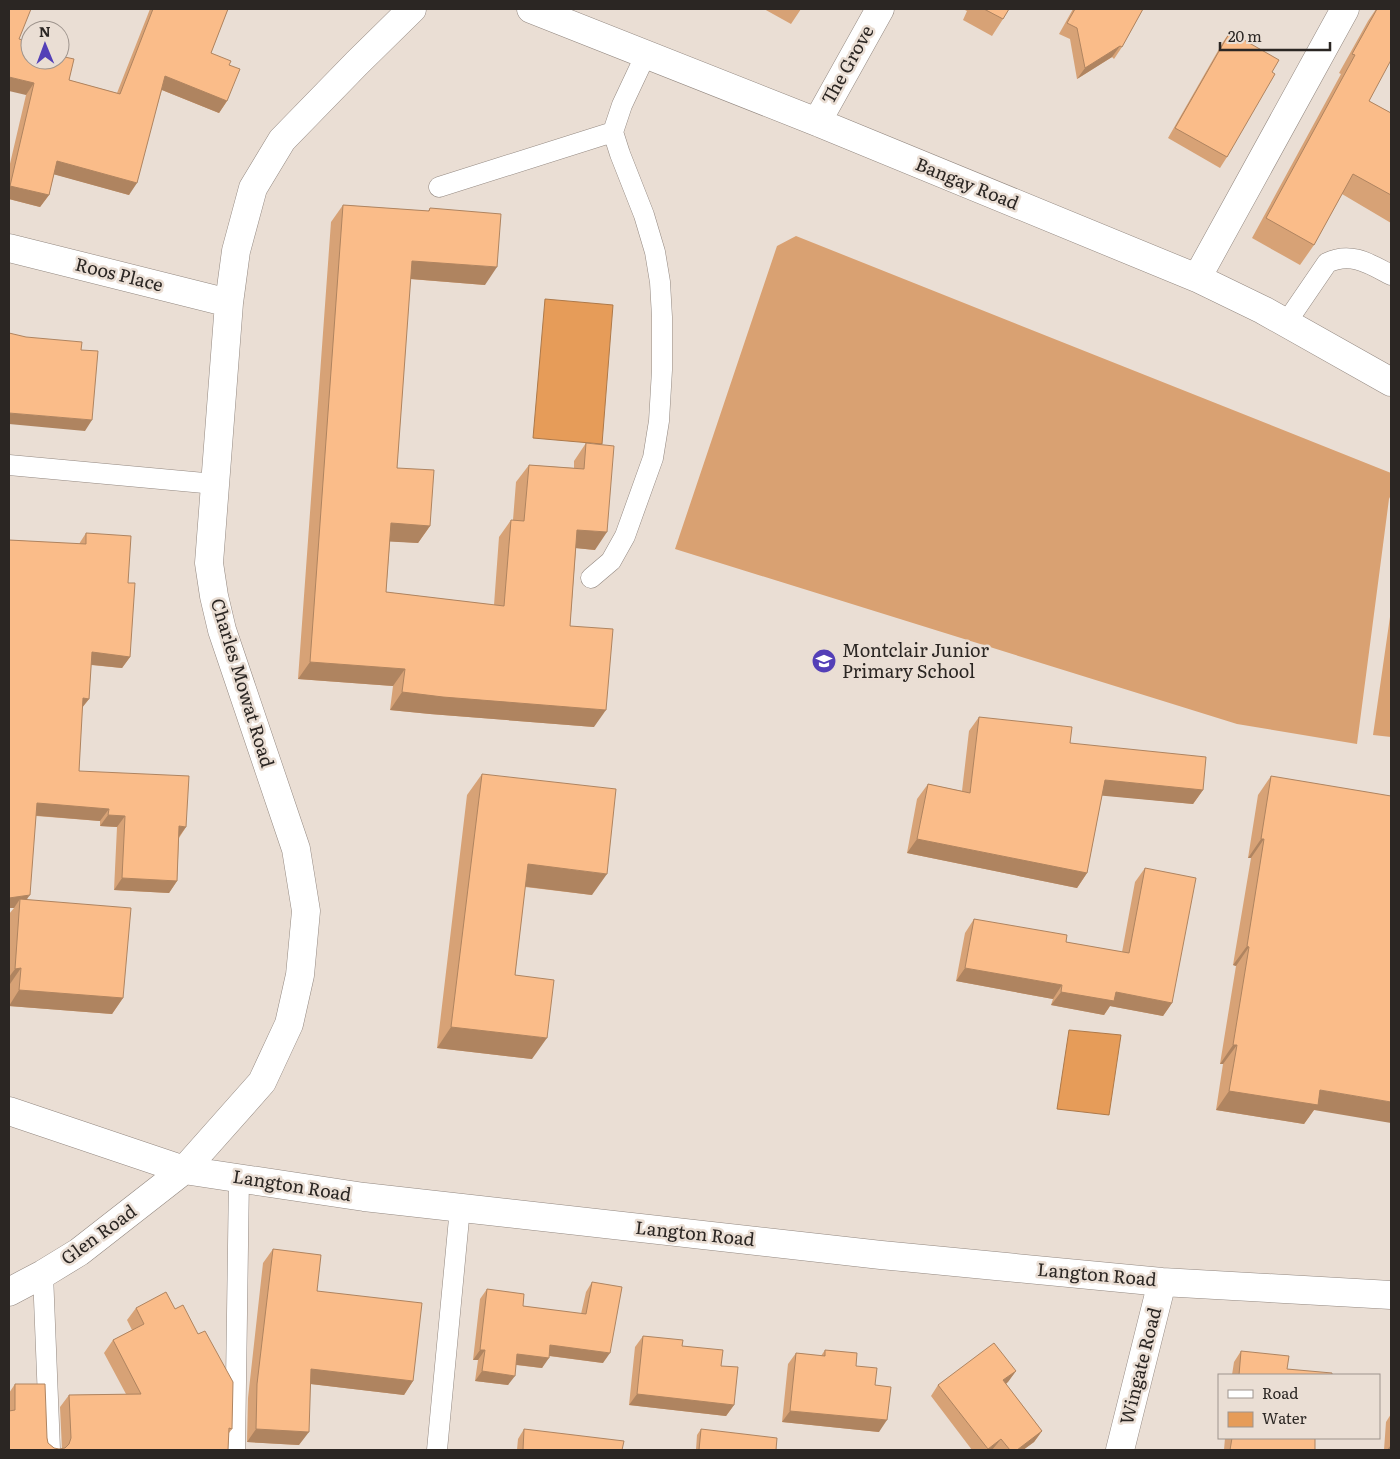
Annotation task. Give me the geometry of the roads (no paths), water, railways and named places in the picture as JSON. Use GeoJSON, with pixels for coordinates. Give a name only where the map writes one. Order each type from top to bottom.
{"type":"FeatureCollection","features":[{"type":"Feature","properties":{"kind":"street","name":"Charles Mowat Road"},"geometry":{"type":"LineString","coordinates":[[184,1170],[262,1082],[289,1024],[300,975],[306,911],[296,849],[225,639],[214,596],[209,563],[229,303],[236,251],[253,188],[282,140],[357,62],[412,9]]}},
{"type":"Feature","properties":{"kind":"street","name":"Bangay Road"},"geometry":{"type":"LineString","coordinates":[[531,9],[817,122],[1197,278],[1263,310],[1391,382]]}},
{"type":"Feature","properties":{"kind":"street","name":"The Grove"},"geometry":{"type":"LineString","coordinates":[[817,122],[880,9]]}},
{"type":"Feature","properties":{"kind":"street"},"geometry":{"type":"LineString","coordinates":[[1197,278],[1345,9]]}},
{"type":"Feature","properties":{"kind":"street","name":"Roos Place"},"geometry":{"type":"LineString","coordinates":[[9,248],[229,303]]}},
{"type":"Feature","properties":{"kind":"street","name":"Langton Road"},"geometry":{"type":"LineString","coordinates":[[9,1111],[184,1170],[364,1197],[871,1254],[1162,1282],[1391,1295]]}},
{"type":"Feature","properties":{"kind":"street","name":"Glen Road"},"geometry":{"type":"LineString","coordinates":[[9,1292],[79,1252],[184,1170]]}},
{"type":"Feature","properties":{"kind":"street","name":"Wingate Road"},"geometry":{"type":"LineString","coordinates":[[1120,1450],[1162,1282]]}},
{"type":"Feature","properties":{"kind":"lane"},"geometry":{"type":"LineString","coordinates":[[591,578],[611,561],[625,536],[653,458],[660,421],[662,317],[660,282],[655,252],[644,215],[613,132],[622,105],[646,54]]}},
{"type":"Feature","properties":{"kind":"lane"},"geometry":{"type":"LineString","coordinates":[[439,187],[613,132]]}},
{"type":"Feature","properties":{"kind":"lane"},"geometry":{"type":"LineString","coordinates":[[1286,323],[1327,263],[1337,258],[1364,261],[1391,275]]}},
{"type":"Feature","properties":{"kind":"lane"},"geometry":{"type":"LineString","coordinates":[[9,465],[215,484]]}},
{"type":"Feature","properties":{"kind":"lane"},"geometry":{"type":"LineString","coordinates":[[235,1450],[239,1178]]}},
{"type":"Feature","properties":{"kind":"lane"},"geometry":{"type":"LineString","coordinates":[[437,1450],[460,1208]]}},
{"type":"Feature","properties":{"kind":"lane"},"geometry":{"type":"LineString","coordinates":[[43,1274],[50,1450]]}},
{"type":"Feature","properties":{"kind":"water"},"geometry":{"type":"Polygon","coordinates":[[[545,299],[613,305],[602,444],[533,438],[545,299]]]}},
{"type":"Feature","properties":{"kind":"water"},"geometry":{"type":"Polygon","coordinates":[[[1069,1030],[1121,1035],[1109,1115],[1057,1109],[1069,1030]]]}},
{"type":"Feature","properties":{"kind":"place","name":"Montclair Junior Primary School"},"geometry":{"type":"Point","coordinates":[824,661]}}]}
